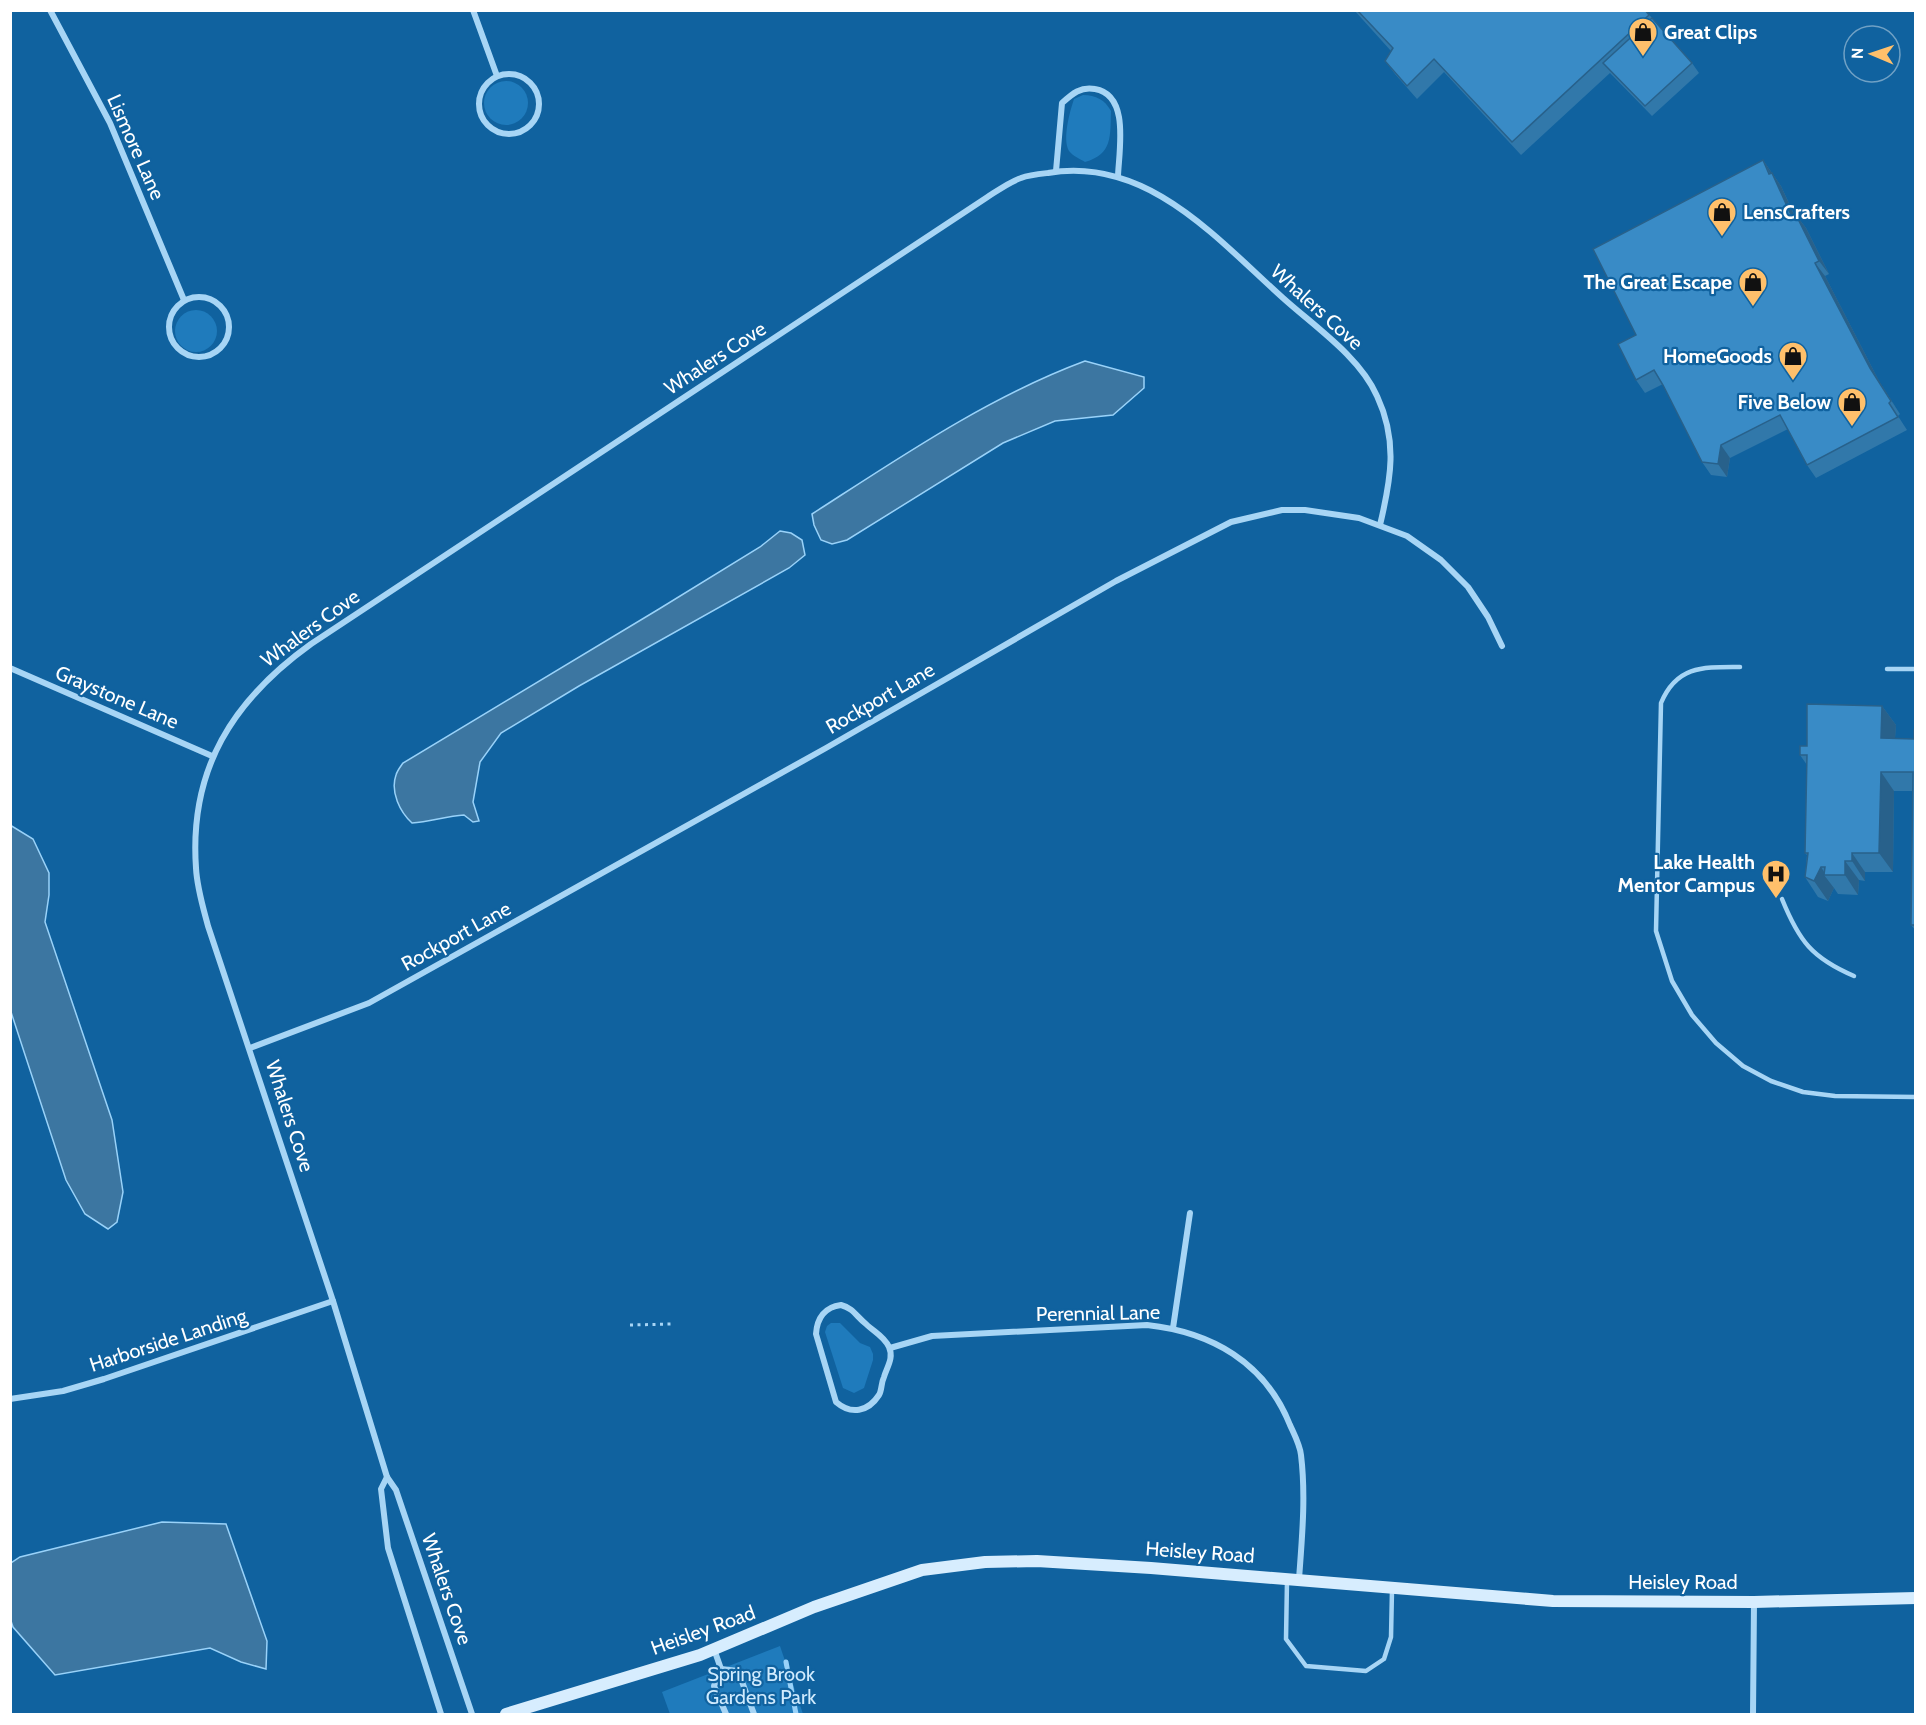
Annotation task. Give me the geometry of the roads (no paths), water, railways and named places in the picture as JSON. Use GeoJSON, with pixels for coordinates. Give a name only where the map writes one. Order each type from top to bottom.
{"type":"FeatureCollection","features":[{"type":"Feature","properties":{"kind":"street","name":"Lismore Lane"},"geometry":{"type":"LineString","coordinates":[[50,10],[110,123],[184,300]]}},
{"type":"Feature","properties":{"kind":"street"},"geometry":{"type":"LineString","coordinates":[[473,10],[497,76]]}},
{"type":"Feature","properties":{"kind":"street"},"geometry":{"type":"LineString","coordinates":[[508,73],[520,75],[530,82],[537,92],[539,103],[537,115],[531,124],[521,131],[510,134],[498,131],[488,125],[482,115],[479,104],[481,92],[488,82],[497,76],[508,73]]}},
{"type":"Feature","properties":{"kind":"street"},"geometry":{"type":"LineString","coordinates":[[1056,171],[1062,103],[1075,92],[1092,88],[1105,91],[1114,100],[1120,114],[1118,176]]}},
{"type":"Feature","properties":{"kind":"street","name":"Whalers Cove"},"geometry":{"type":"LineString","coordinates":[[472,1714],[396,1490],[387,1477],[333,1301],[208,926],[199,892],[196,869],[197,818],[212,756],[244,703],[287,661],[311,644],[986,198],[1021,178],[1056,171],[1084,171],[1118,176],[1140,184],[1186,212],[1350,358],[1377,396],[1388,428],[1391,451],[1390,486],[1380,525]]}},
{"type":"Feature","properties":{"kind":"street"},"geometry":{"type":"LineString","coordinates":[[198,296],[210,298],[220,304],[226,314],[229,326],[227,338],[221,348],[211,355],[200,358],[188,356],[171,340],[168,328],[170,316],[176,306],[184,300],[198,296]]}},
{"type":"Feature","properties":{"kind":"street","name":"Rockport Lane"},"geometry":{"type":"LineString","coordinates":[[250,1048],[369,1003],[826,748],[1116,581],[1215,529],[1241,519],[1282,510],[1324,511],[1380,525],[1407,536],[1441,560],[1468,587],[1502,646]]}},
{"type":"Feature","properties":{"kind":"street","name":"Graystone Lane"},"geometry":{"type":"LineString","coordinates":[[10,668],[212,756]]}},
{"type":"Feature","properties":{"kind":"street"},"geometry":{"type":"LineString","coordinates":[[1173,1328],[1190,1213]]}},
{"type":"Feature","properties":{"kind":"street","name":"Harborside Landing"},"geometry":{"type":"LineString","coordinates":[[10,1399],[63,1391],[104,1379],[333,1301]]}},
{"type":"Feature","properties":{"kind":"street"},"geometry":{"type":"LineString","coordinates":[[833,1306],[848,1307],[881,1335],[890,1348],[890,1364],[884,1376],[880,1394],[870,1405],[861,1410],[844,1408],[836,1402],[816,1334],[818,1323],[825,1311],[833,1306]]}},
{"type":"Feature","properties":{"kind":"street","name":"Perennial Lane"},"geometry":{"type":"LineString","coordinates":[[890,1348],[932,1336],[1147,1325],[1173,1328],[1198,1336],[1240,1358],[1264,1379],[1285,1413],[1301,1452],[1304,1490],[1293,1579]]}},
{"type":"Feature","properties":{"kind":"street","name":"Whalers Cove"},"geometry":{"type":"LineString","coordinates":[[387,1477],[381,1489],[388,1548],[441,1714]]}},
{"type":"Feature","properties":{"kind":"street","name":"Heisley Road"},"geometry":{"type":"LineString","coordinates":[[506,1714],[714,1649],[814,1607],[922,1570],[985,1562],[1036,1561],[1293,1579],[1553,1601],[1754,1602],[1916,1598]]}},
{"type":"Feature","properties":{"kind":"street"},"geometry":{"type":"LineString","coordinates":[[1753,1714],[1754,1602]]}},
{"type":"Feature","properties":{"kind":"street"},"geometry":{"type":"LineString","coordinates":[[714,1649],[721,1669],[714,1686],[726,1714]]}},
{"type":"Feature","properties":{"kind":"street"},"geometry":{"type":"LineString","coordinates":[[721,1669],[738,1671],[754,1714]]}},
{"type":"Feature","properties":{"kind":"lane"},"geometry":{"type":"LineString","coordinates":[[1740,667],[1705,667],[1680,676],[1667,689],[1661,703],[1656,931],[1672,981],[1692,1015],[1716,1043],[1743,1066],[1771,1081],[1803,1092],[1835,1096],[1916,1097]]}},
{"type":"Feature","properties":{"kind":"lane"},"geometry":{"type":"LineString","coordinates":[[1887,669],[1916,669]]}},
{"type":"Feature","properties":{"kind":"lane"},"geometry":{"type":"LineString","coordinates":[[1782,899],[1794,927],[1809,948],[1830,966],[1854,976]]}},
{"type":"Feature","properties":{"kind":"lane"},"geometry":{"type":"LineString","coordinates":[[1293,1579],[1286,1639],[1306,1666],[1316,1667],[1366,1671],[1384,1659],[1391,1637],[1392,1587]]}},
{"type":"Feature","properties":{"kind":"waterway"},"geometry":{"type":"LineString","coordinates":[[786,1662],[796,1714]]}},
{"type":"Feature","properties":{"kind":"place","name":"Great Clips"},"geometry":{"type":"Point","coordinates":[1643,58]}},
{"type":"Feature","properties":{"kind":"place","name":"LensCrafters"},"geometry":{"type":"Point","coordinates":[1722,238]}},
{"type":"Feature","properties":{"kind":"place","name":"The Great Escape"},"geometry":{"type":"Point","coordinates":[1753,308]}},
{"type":"Feature","properties":{"kind":"place","name":"HomeGoods"},"geometry":{"type":"Point","coordinates":[1793,382]}},
{"type":"Feature","properties":{"kind":"place","name":"Five Below"},"geometry":{"type":"Point","coordinates":[1852,428]}},
{"type":"Feature","properties":{"kind":"place","name":"Lake Health Mentor Campus"},"geometry":{"type":"Point","coordinates":[1776,900]}},
{"type":"Feature","properties":{"kind":"park label","name":"Spring Brook Gardens Park"},"geometry":{"type":"Point","coordinates":[761,1686]}}]}
